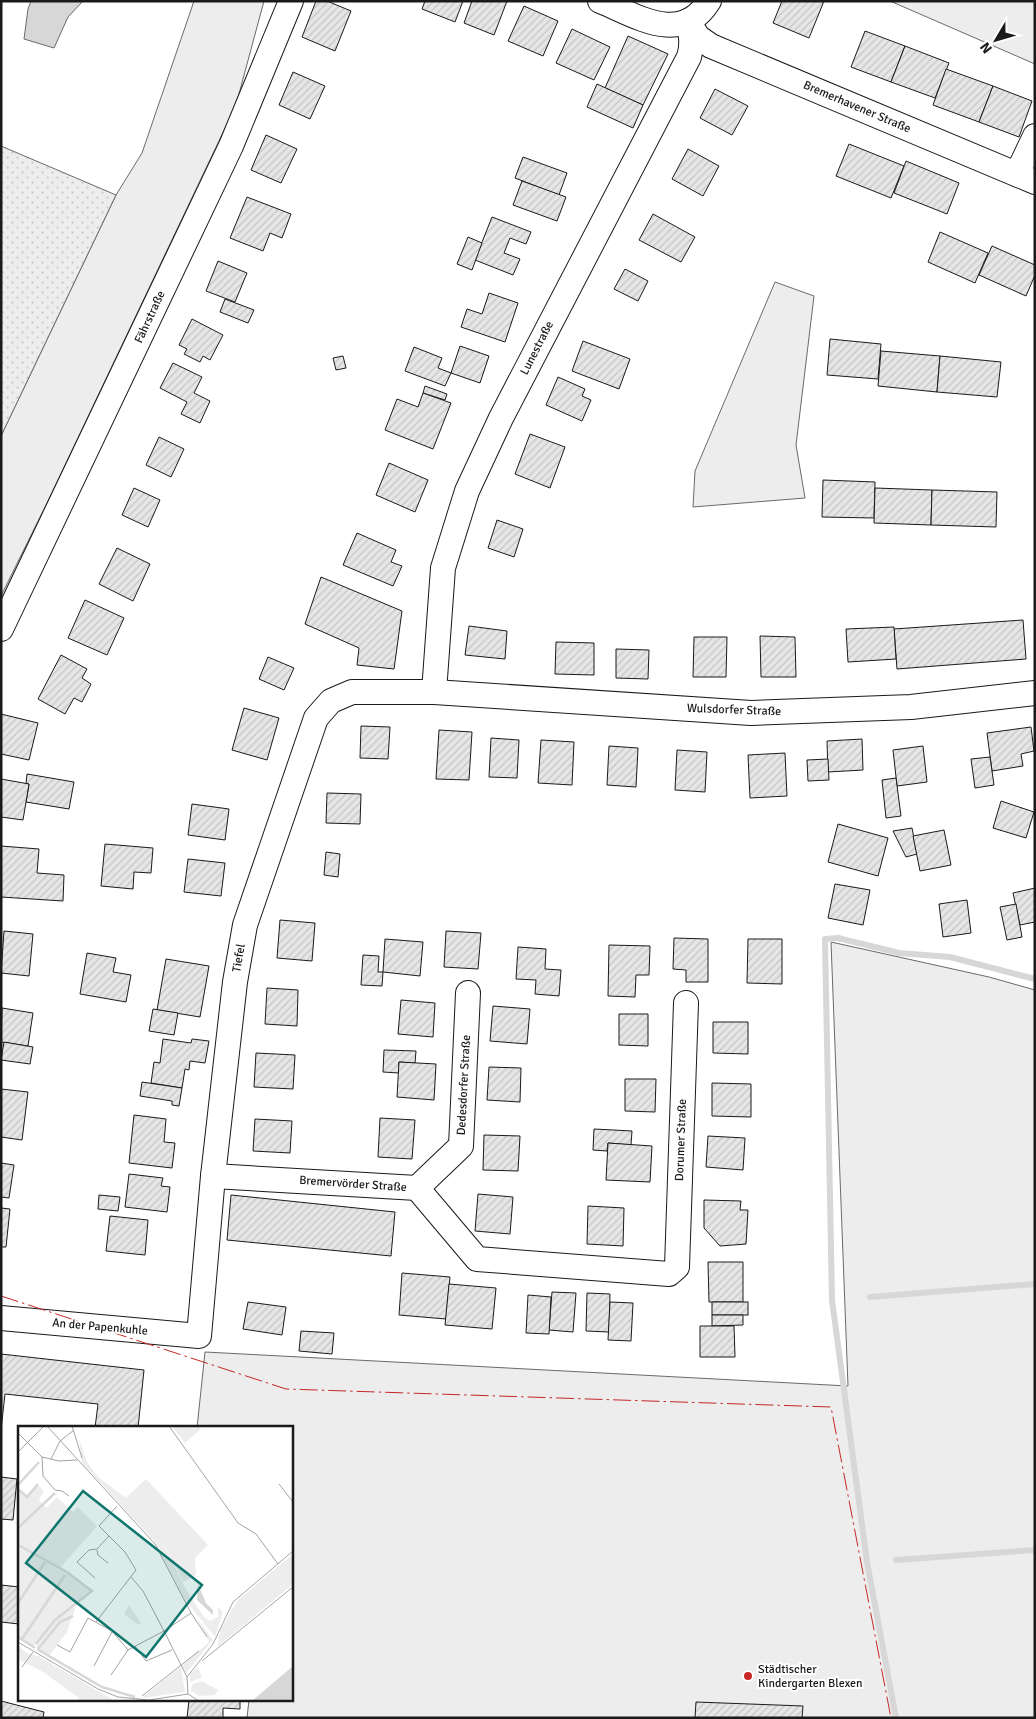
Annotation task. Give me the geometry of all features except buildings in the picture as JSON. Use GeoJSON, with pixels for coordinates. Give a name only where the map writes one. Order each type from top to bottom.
{"type":"FeatureCollection","features":[{"type":"Feature","properties":{"kind":"street","name":"Fährstraße"},"geometry":{"type":"LineString","coordinates":[[1,629],[231,146],[291,1]]}},
{"type":"Feature","properties":{"kind":"street"},"geometry":{"type":"LineString","coordinates":[[600,1],[654,23],[673,26],[688,21],[704,10],[709,1]]}},
{"type":"Feature","properties":{"kind":"street","name":"Bremerhavener Straße"},"geometry":{"type":"LineString","coordinates":[[688,21],[698,37],[711,46],[1026,178]]}},
{"type":"Feature","properties":{"kind":"street","name":"Lunestraße"},"geometry":{"type":"LineString","coordinates":[[434,692],[443,568],[467,490],[501,418],[689,57],[692,39],[688,21]]}},
{"type":"Feature","properties":{"kind":"street"},"geometry":{"type":"LineString","coordinates":[[1026,178],[1035,136]]}},
{"type":"Feature","properties":{"kind":"street","name":"Tiefel"},"geometry":{"type":"LineString","coordinates":[[199,1336],[235,982],[245,925],[316,718],[331,701],[352,692],[434,692]]}},
{"type":"Feature","properties":{"kind":"street","name":"Wulsdorfer Straße"},"geometry":{"type":"LineString","coordinates":[[434,692],[751,714],[911,707],[1035,693]]}},
{"type":"Feature","properties":{"kind":"street","name":"Dedesdorfer Straße"},"geometry":{"type":"LineString","coordinates":[[416,1188],[461,1146],[468,993]]}},
{"type":"Feature","properties":{"kind":"street","name":"Dorumer Straße"},"geometry":{"type":"LineString","coordinates":[[669,1274],[677,1267],[686,1003]]}},
{"type":"Feature","properties":{"kind":"street","name":"Bremervörder Straße"},"geometry":{"type":"LineString","coordinates":[[214,1176],[416,1188],[477,1259],[669,1274]]}},
{"type":"Feature","properties":{"kind":"street","name":"An der Papenkuhle"},"geometry":{"type":"LineString","coordinates":[[1,1318],[199,1336]]}},
{"type":"Feature","properties":{"kind":"shaded area"},"geometry":{"type":"Polygon","coordinates":[[[31,1],[83,1],[68,17],[54,48],[24,39],[28,9],[31,1]]]}},
{"type":"Feature","properties":{"kind":"shaded area"},"geometry":{"type":"Polygon","coordinates":[[[194,1],[264,1],[236,105],[1,596],[1,436],[116,195],[142,153],[194,1]]]}},
{"type":"Feature","properties":{"kind":"shaded area"},"geometry":{"type":"Polygon","coordinates":[[[890,1],[1035,1],[1035,64],[890,1]]]}},
{"type":"Feature","properties":{"kind":"shaded area"},"geometry":{"type":"Polygon","coordinates":[[[1,146],[116,195],[1,436],[1,146]]]}},
{"type":"Feature","properties":{"kind":"shaded area"},"geometry":{"type":"Polygon","coordinates":[[[775,282],[814,296],[796,445],[805,498],[693,507],[695,471],[775,282]]]}},
{"type":"Feature","properties":{"kind":"shaded area"},"geometry":{"type":"Polygon","coordinates":[[[831,942],[989,977],[1035,990],[1035,1718],[247,1718],[249,1702],[292,1702],[292,1426],[197,1426],[205,1352],[848,1386],[831,942]]]}},
{"type":"Feature","properties":{"kind":"waterway"},"geometry":{"type":"LineString","coordinates":[[896,1718],[867,1562],[832,1300],[825,939],[838,938],[899,953],[950,957],[1035,979]]}},
{"type":"Feature","properties":{"kind":"waterway"},"geometry":{"type":"LineString","coordinates":[[870,1297],[1035,1284]]}},
{"type":"Feature","properties":{"kind":"waterway"},"geometry":{"type":"LineString","coordinates":[[896,1560],[1035,1550]]}},
{"type":"Feature","properties":{"kind":"power"},"geometry":{"type":"LineString","coordinates":[[1,1296],[286,1389],[831,1407],[891,1718]]}},
{"type":"Feature","properties":{"kind":"place","name":"Städtischer Kindergarten Blexen"},"geometry":{"type":"Point","coordinates":[748,1676]}}]}
